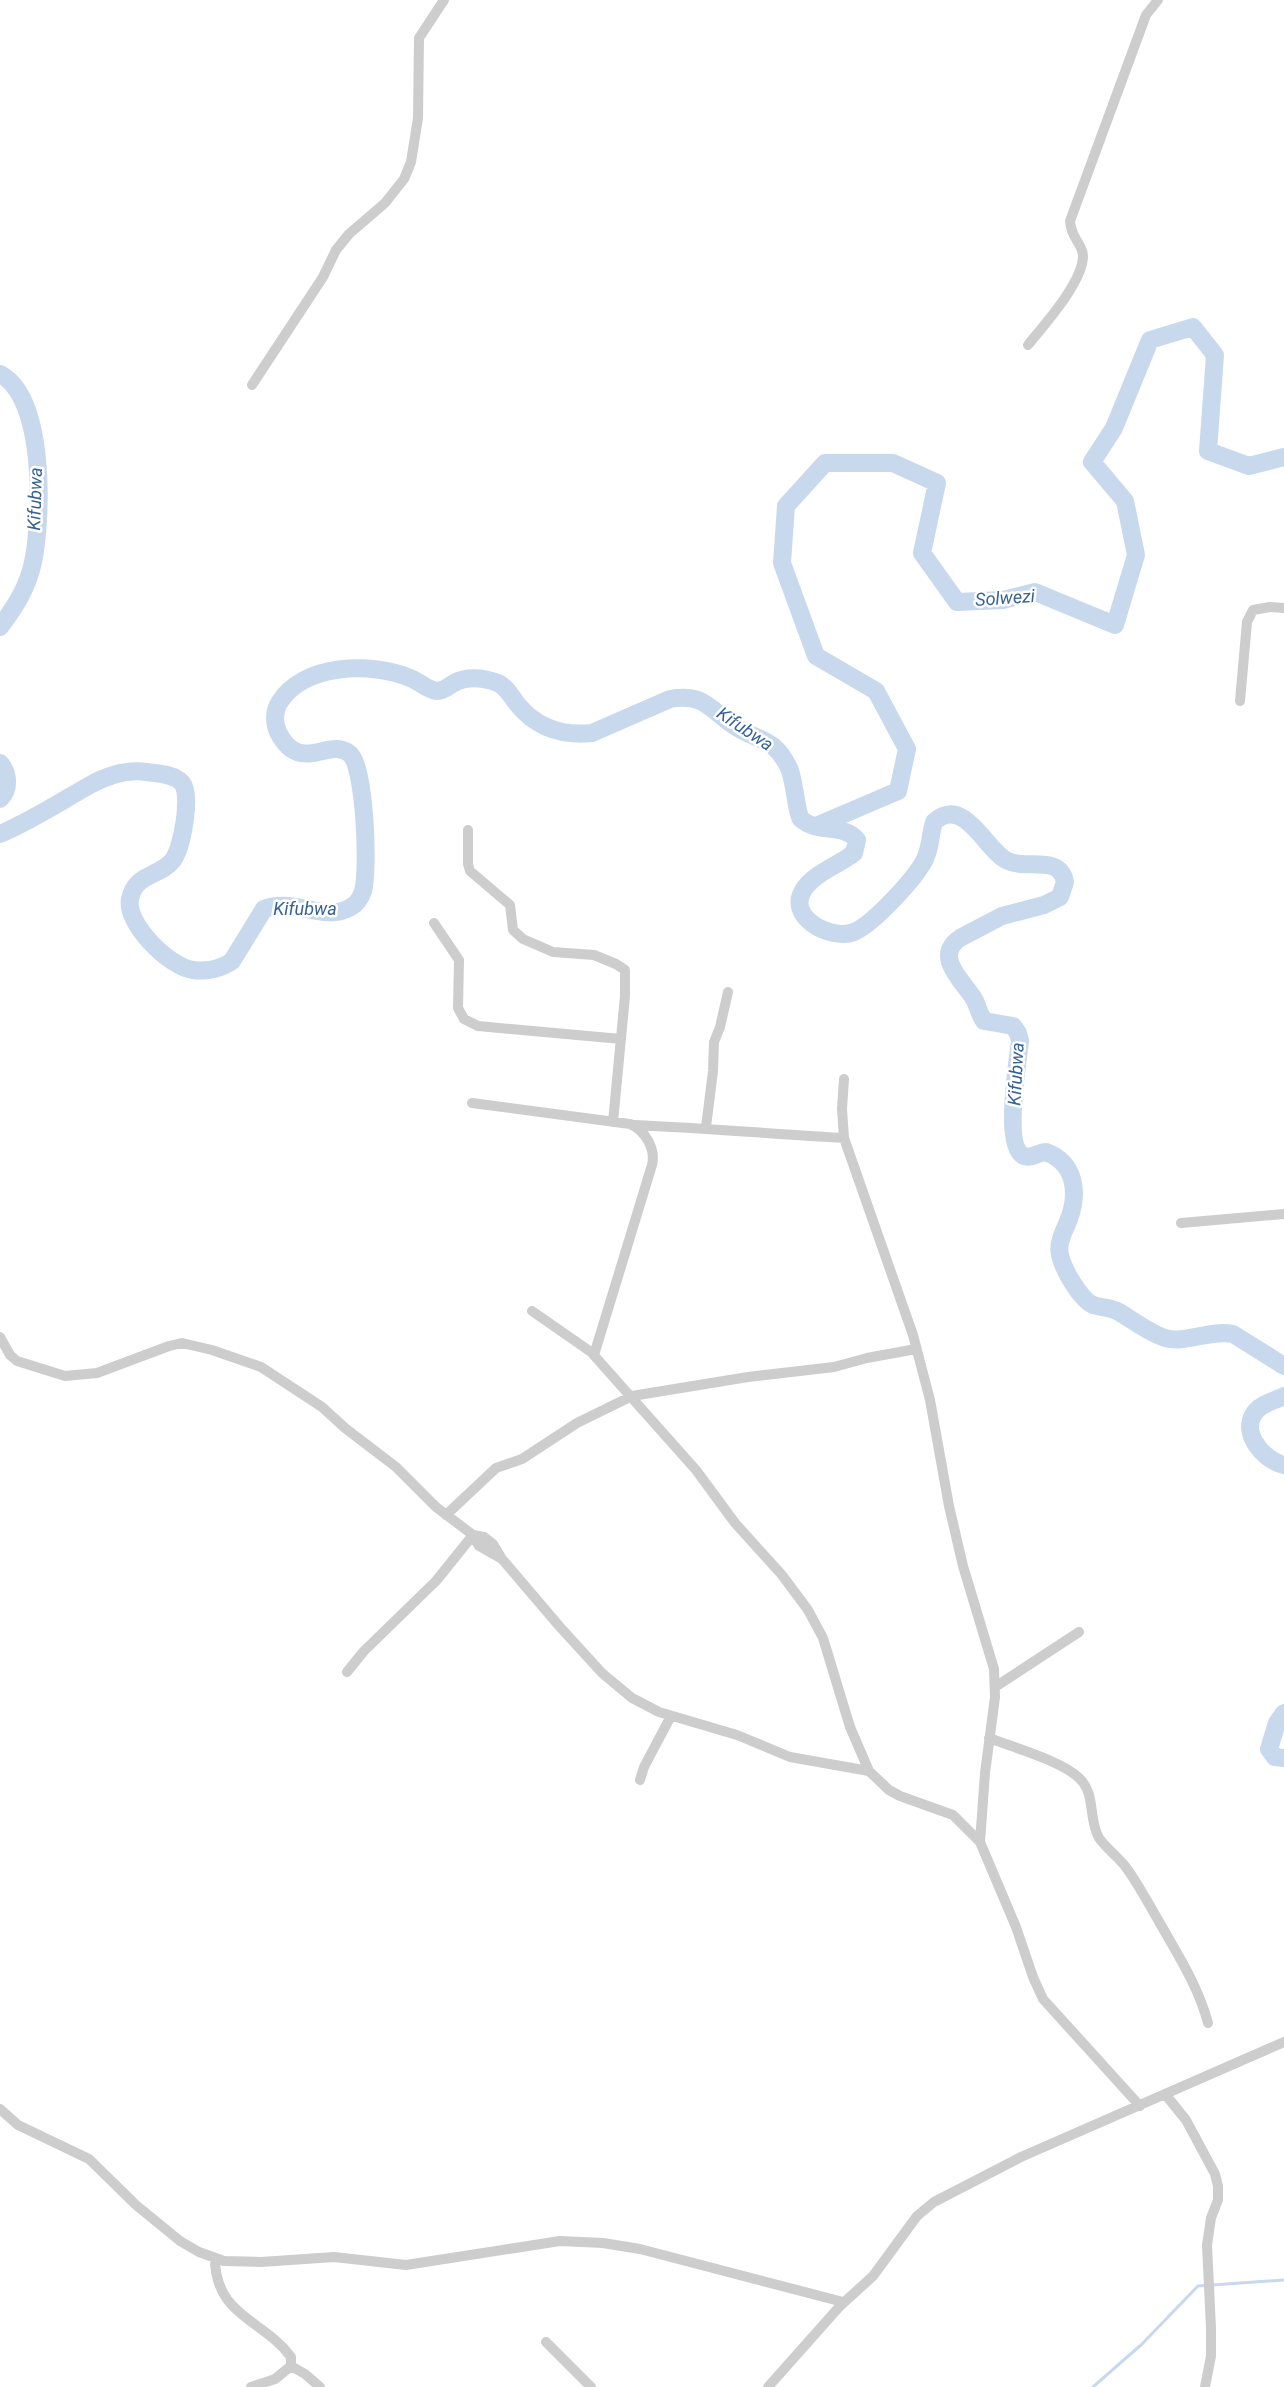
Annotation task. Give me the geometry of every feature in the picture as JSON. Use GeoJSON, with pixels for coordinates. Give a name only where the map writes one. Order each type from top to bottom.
{"type":"FeatureCollection","features":[{"type":"Feature","properties":{"kind":"street"},"geometry":{"type":"LineString","coordinates":[[252,385],[323,277],[336,250],[349,234],[385,203],[404,179],[411,162],[418,118],[419,38],[444,0]]}},
{"type":"Feature","properties":{"kind":"street"},"geometry":{"type":"LineString","coordinates":[[1028,345],[1062,303],[1081,268],[1082,250],[1070,232],[1070,221],[1146,14],[1158,0]]}},
{"type":"Feature","properties":{"kind":"street"},"geometry":{"type":"LineString","coordinates":[[1240,701],[1247,622],[1253,610],[1270,607],[1284,608]]}},
{"type":"Feature","properties":{"kind":"street"},"geometry":{"type":"LineString","coordinates":[[468,830],[468,864],[470,870],[510,905],[512,927],[517,936],[543,949],[594,955],[616,964],[624,970],[626,975],[613,1122]]}},
{"type":"Feature","properties":{"kind":"street"},"geometry":{"type":"LineString","coordinates":[[434,923],[435,928],[452,947],[459,960],[458,1008],[460,1015],[469,1023],[526,1031],[621,1039]]}},
{"type":"Feature","properties":{"kind":"street"},"geometry":{"type":"LineString","coordinates":[[706,1127],[713,1071],[714,1042],[720,1027],[728,992]]}},
{"type":"Feature","properties":{"kind":"street"},"geometry":{"type":"LineString","coordinates":[[844,1079],[842,1109],[844,1138],[916,1349],[930,1400],[955,1533],[991,1657],[995,1687],[980,1842]]}},
{"type":"Feature","properties":{"kind":"street"},"geometry":{"type":"LineString","coordinates":[[472,1103],[630,1124],[706,1127],[799,1136],[844,1138]]}},
{"type":"Feature","properties":{"kind":"street"},"geometry":{"type":"LineString","coordinates":[[594,1355],[654,1159],[642,1131],[630,1124]]}},
{"type":"Feature","properties":{"kind":"street"},"geometry":{"type":"LineString","coordinates":[[1180,1223],[1284,1214]]}},
{"type":"Feature","properties":{"kind":"street"},"geometry":{"type":"LineString","coordinates":[[532,1311],[594,1355],[696,1470],[735,1523],[782,1575],[808,1610],[825,1646],[850,1727],[869,1771],[884,1786],[900,1796],[953,1815],[980,1842],[1016,1927],[1038,1992],[1051,2009],[1140,2106]]}},
{"type":"Feature","properties":{"kind":"street"},"geometry":{"type":"LineString","coordinates":[[0,1337],[10,1355],[17,1361],[65,1376],[97,1373],[182,1343],[212,1350],[261,1367],[322,1406],[345,1428],[396,1468],[446,1515],[473,1535],[479,1546],[502,1560],[573,1642],[621,1691],[640,1703],[671,1716],[737,1735],[790,1757],[869,1771]]}},
{"type":"Feature","properties":{"kind":"street"},"geometry":{"type":"LineString","coordinates":[[446,1515],[496,1468],[522,1459],[577,1423],[632,1396],[748,1377],[834,1368],[867,1358],[916,1349]]}},
{"type":"Feature","properties":{"kind":"street"},"geometry":{"type":"LineString","coordinates":[[347,1672],[364,1651],[436,1581],[473,1535]]}},
{"type":"Feature","properties":{"kind":"street"},"geometry":{"type":"LineString","coordinates":[[995,1687],[1079,1632]]}},
{"type":"Feature","properties":{"kind":"street"},"geometry":{"type":"LineString","coordinates":[[640,1780],[644,1767],[671,1716]]}},
{"type":"Feature","properties":{"kind":"street"},"geometry":{"type":"LineString","coordinates":[[989,1738],[1067,1769],[1079,1778],[1089,1796],[1094,1826],[1099,1837],[1125,1866],[1138,1886],[1183,1963],[1198,1994],[1208,2023]]}},
{"type":"Feature","properties":{"kind":"street"},"geometry":{"type":"LineString","coordinates":[[768,2387],[843,2302],[873,2276],[917,2216],[934,2202],[1021,2157],[1284,2042]]}},
{"type":"Feature","properties":{"kind":"street"},"geometry":{"type":"LineString","coordinates":[[1165,2094],[1186,2120],[1215,2174],[1218,2186],[1218,2200],[1208,2228],[1211,2356],[1205,2387]]}},
{"type":"Feature","properties":{"kind":"street"},"geometry":{"type":"LineString","coordinates":[[0,2109],[18,2125],[89,2159],[136,2205],[157,2222],[186,2244],[215,2258],[238,2262],[261,2262],[341,2257],[406,2265],[560,2241],[581,2241],[640,2250],[843,2302]]}},
{"type":"Feature","properties":{"kind":"street"},"geometry":{"type":"LineString","coordinates":[[215,2258],[215,2274],[222,2292],[242,2315],[289,2354],[291,2366]]}},
{"type":"Feature","properties":{"kind":"street"},"geometry":{"type":"LineString","coordinates":[[546,2342],[591,2387]]}},
{"type":"Feature","properties":{"kind":"street"},"geometry":{"type":"LineString","coordinates":[[252,2387],[275,2379],[291,2366]]}},
{"type":"Feature","properties":{"kind":"street"},"geometry":{"type":"LineString","coordinates":[[291,2366],[305,2374],[320,2387]]}},
{"type":"Feature","properties":{"kind":"waterway","name":"Solwezi"},"geometry":{"type":"LineString","coordinates":[[816,826],[898,791],[907,749],[876,691],[816,656],[782,563],[786,506],[825,463],[893,463],[937,483],[922,553],[957,602],[1003,600],[1035,592],[1115,625],[1136,555],[1125,501],[1092,462],[1114,428],[1150,340],[1193,327],[1215,355],[1208,451],[1249,466],[1284,457]]}},
{"type":"Feature","properties":{"kind":"waterway","name":"Kifubwa"},"geometry":{"type":"LineString","coordinates":[[0,374],[15,387],[26,407],[33,432],[39,490],[36,542],[31,571],[20,596],[0,627]]}},
{"type":"Feature","properties":{"kind":"waterway","name":"Kifubwa"},"geometry":{"type":"LineString","coordinates":[[0,834],[110,776],[124,772],[139,771],[166,775],[179,780],[185,789],[186,798],[185,822],[180,845],[173,860],[168,865],[137,884],[130,899],[130,909],[141,931],[161,953],[183,967],[203,971],[223,966],[232,961],[264,909],[274,906],[285,906],[339,912],[354,905],[360,899],[363,891],[366,863],[364,820],[359,778],[355,763],[350,754],[342,750],[333,749],[305,754],[296,751],[287,745],[278,732],[275,721],[277,706],[290,690],[304,680],[321,673],[358,668],[394,673],[413,679],[437,691],[464,679],[476,678],[487,680],[504,687],[525,713],[542,725],[561,732],[581,734],[592,733],[670,699],[690,698],[698,700],[705,703],[733,725],[764,740],[777,750],[791,773],[801,819],[807,824],[845,832],[857,840],[854,853],[821,873],[809,883],[800,899],[801,909],[805,917],[823,930],[844,934],[854,932],[872,920],[904,888],[920,867],[928,850],[934,822],[945,815],[956,815],[965,820],[1000,856],[1008,861],[1050,865],[1062,873],[1065,882],[1060,897],[1044,905],[1002,916],[960,938],[952,945],[949,953],[953,969],[974,999],[984,1021],[1013,1026],[1018,1033],[1020,1041],[1013,1103],[1014,1137],[1018,1149],[1027,1157],[1046,1152],[1056,1157],[1069,1171],[1074,1189],[1074,1199],[1059,1250],[1065,1268],[1073,1283],[1088,1302],[1093,1305],[1116,1310],[1159,1336],[1181,1339],[1216,1333],[1233,1334],[1284,1366]]}},
{"type":"Feature","properties":{"kind":"waterway","name":"Kifubwa"},"geometry":{"type":"LineString","coordinates":[[0,763],[7,777],[7,786],[0,799]]}},
{"type":"Feature","properties":{"kind":"waterway","name":"Kifubwa"},"geometry":{"type":"LineString","coordinates":[[1284,1396],[1259,1408],[1253,1416],[1250,1425],[1251,1434],[1260,1450],[1268,1457],[1284,1465]]}},
{"type":"Feature","properties":{"kind":"waterway","name":"Kifubwa"},"geometry":{"type":"LineString","coordinates":[[1284,1713],[1277,1723],[1269,1749],[1275,1757],[1284,1758]]}},
{"type":"Feature","properties":{"kind":"waterway"},"geometry":{"type":"LineString","coordinates":[[1093,2387],[1142,2344],[1198,2286],[1284,2280]]}}]}
